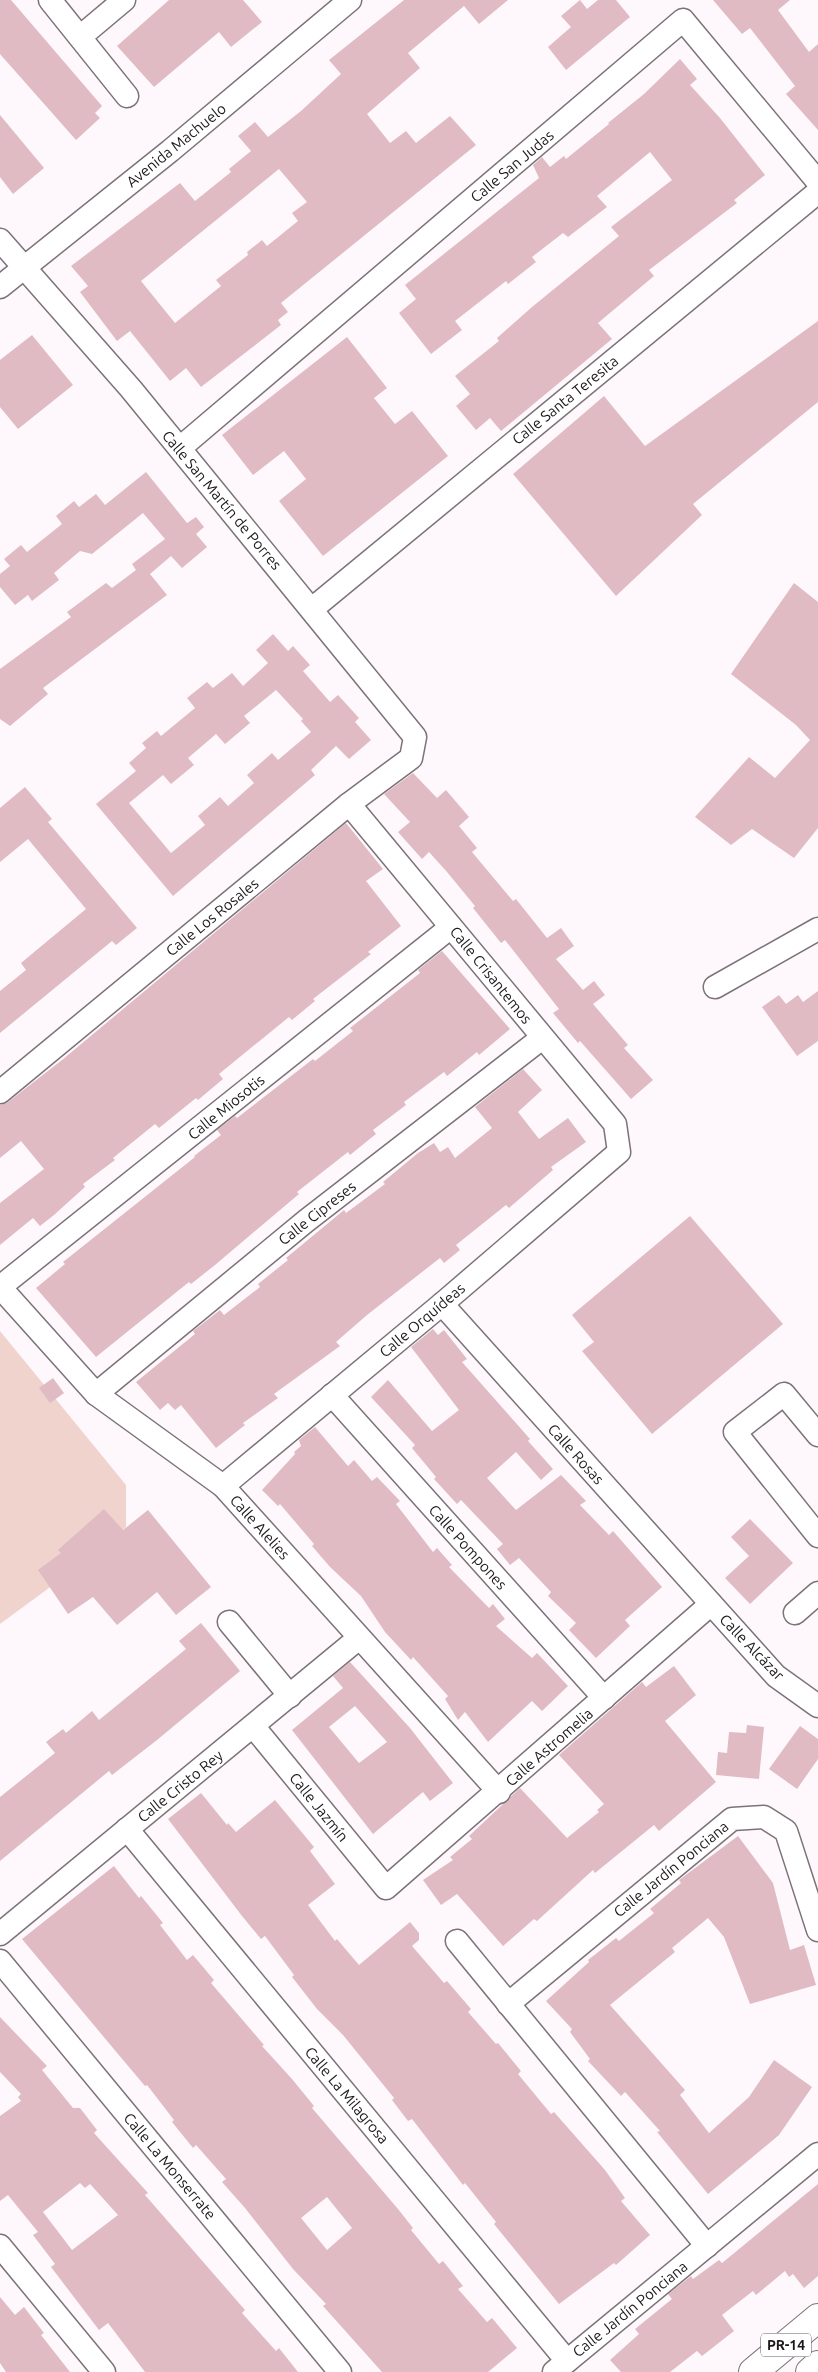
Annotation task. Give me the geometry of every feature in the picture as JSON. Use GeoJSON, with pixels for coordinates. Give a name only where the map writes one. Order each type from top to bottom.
{"type":"FeatureCollection","features":[{"type":"Feature","properties":{"kind":"main road","name":"PR-14"},"geometry":{"type":"LineString","coordinates":[[753,2372],[818,2318]]}},
{"type":"Feature","properties":{"kind":"main road","name":"PR-14"},"geometry":{"type":"LineString","coordinates":[[810,2372],[818,2365]]}},
{"type":"Feature","properties":{"kind":"street"},"geometry":{"type":"LineString","coordinates":[[50,0],[127,96]]}},
{"type":"Feature","properties":{"kind":"street"},"geometry":{"type":"LineString","coordinates":[[80,37],[124,0]]}},
{"type":"Feature","properties":{"kind":"street","name":"Avenida Machuelo"},"geometry":{"type":"LineString","coordinates":[[0,287],[350,0]]}},
{"type":"Feature","properties":{"kind":"street","name":"Calle San Judas"},"geometry":{"type":"LineString","coordinates":[[180,448],[684,20],[818,182]]}},
{"type":"Feature","properties":{"kind":"street","name":"Calle Santa Teresita"},"geometry":{"type":"LineString","coordinates":[[312,609],[818,192]]}},
{"type":"Feature","properties":{"kind":"street","name":"Calle San Martín de Porres"},"geometry":{"type":"LineString","coordinates":[[0,240],[23,269],[131,389],[415,737]]}},
{"type":"Feature","properties":{"kind":"street","name":"Calle Los Rosales"},"geometry":{"type":"LineString","coordinates":[[0,1092],[349,804],[411,758],[415,737]]}},
{"type":"Feature","properties":{"kind":"street","name":"Calle Crisantemos"},"geometry":{"type":"LineString","coordinates":[[349,804],[615,1124],[619,1152]]}},
{"type":"Feature","properties":{"kind":"street","name":"Calle Miosotis"},"geometry":{"type":"LineString","coordinates":[[0,1287],[451,927]]}},
{"type":"Feature","properties":{"kind":"street"},"geometry":{"type":"LineString","coordinates":[[715,987],[818,929]]}},
{"type":"Feature","properties":{"kind":"street","name":"Calle Cipreses"},"geometry":{"type":"LineString","coordinates":[[96,1394],[306,1221],[542,1038]]}},
{"type":"Feature","properties":{"kind":"street","name":"Calle Orquídeas"},"geometry":{"type":"LineString","coordinates":[[223,1486],[442,1304],[619,1152]]}},
{"type":"Feature","properties":{"kind":"street","name":"Calle Alelies"},"geometry":{"type":"LineString","coordinates":[[0,1287],[96,1394],[223,1486],[499,1792]]}},
{"type":"Feature","properties":{"kind":"street","name":"Calle Rosas"},"geometry":{"type":"LineString","coordinates":[[442,1304],[711,1604]]}},
{"type":"Feature","properties":{"kind":"street"},"geometry":{"type":"LineString","coordinates":[[818,1435],[784,1394],[735,1432],[818,1536]]}},
{"type":"Feature","properties":{"kind":"street","name":"Calle Pompones"},"geometry":{"type":"LineString","coordinates":[[332,1395],[604,1698]]}},
{"type":"Feature","properties":{"kind":"street"},"geometry":{"type":"LineString","coordinates":[[795,1613],[818,1594]]}},
{"type":"Feature","properties":{"kind":"street","name":"Calle Astromelia"},"geometry":{"type":"LineString","coordinates":[[386,1888],[499,1792],[711,1604]]}},
{"type":"Feature","properties":{"kind":"street","name":"Calle Alcázar"},"geometry":{"type":"LineString","coordinates":[[711,1604],[776,1676],[818,1706]]}},
{"type":"Feature","properties":{"kind":"street"},"geometry":{"type":"LineString","coordinates":[[229,1622],[290,1696]]}},
{"type":"Feature","properties":{"kind":"street","name":"Calle Cristo Rey"},"geometry":{"type":"LineString","coordinates":[[0,1934],[359,1638]]}},
{"type":"Feature","properties":{"kind":"street","name":"Calle Jazmín"},"geometry":{"type":"LineString","coordinates":[[253,1726],[386,1888]]}},
{"type":"Feature","properties":{"kind":"street","name":"Calle Jardín Ponciana"},"geometry":{"type":"LineString","coordinates":[[508,2004],[732,1819],[764,1817],[786,1831],[818,1930]]}},
{"type":"Feature","properties":{"kind":"street","name":"Calle La Milagrosa"},"geometry":{"type":"LineString","coordinates":[[127,1829],[560,2366]]}},
{"type":"Feature","properties":{"kind":"street"},"geometry":{"type":"LineString","coordinates":[[457,1941],[707,2246]]}},
{"type":"Feature","properties":{"kind":"street","name":"Calle La Monserrate"},"geometry":{"type":"LineString","coordinates":[[0,1961],[340,2372]]}},
{"type":"Feature","properties":{"kind":"street","name":"Calle Jardín Ponciana"},"geometry":{"type":"LineString","coordinates":[[560,2366],[818,2154]]}},
{"type":"Feature","properties":{"kind":"street"},"geometry":{"type":"LineString","coordinates":[[0,2246],[104,2372]]}},
{"type":"Feature","properties":{"kind":"shaded area"},"geometry":{"type":"Polygon","coordinates":[[[0,1331],[126,1485],[126,1527],[72,1571],[0,1624],[0,1331]]]}},
{"type":"Feature","properties":{"kind":"building"},"geometry":{"type":"Polygon","coordinates":[[[0,0],[11,0],[102,106],[95,113],[100,118],[76,140],[0,54],[0,0]]]}},
{"type":"Feature","properties":{"kind":"building"},"geometry":{"type":"Polygon","coordinates":[[[169,0],[243,0],[262,22],[231,47],[219,32],[154,87],[117,46],[169,0]]]}},
{"type":"Feature","properties":{"kind":"building"},"geometry":{"type":"Polygon","coordinates":[[[404,0],[508,0],[479,24],[464,6],[408,53],[420,68],[367,114],[390,143],[406,131],[416,143],[450,116],[476,145],[281,303],[288,312],[278,320],[281,325],[201,387],[186,368],[170,381],[130,331],[117,341],[80,292],[88,286],[71,266],[180,183],[195,201],[231,172],[229,169],[251,151],[238,136],[255,122],[268,137],[301,111],[341,74],[329,60],[404,0]],[[279,169],[141,281],[175,323],[221,286],[216,280],[248,255],[247,252],[262,240],[267,246],[298,221],[292,213],[307,202],[279,169]]]}},
{"type":"Feature","properties":{"kind":"building"},"geometry":{"type":"Polygon","coordinates":[[[580,0],[587,9],[598,0],[616,0],[630,17],[566,70],[548,47],[571,27],[561,16],[580,0]]]}},
{"type":"Feature","properties":{"kind":"building"},"geometry":{"type":"Polygon","coordinates":[[[713,0],[790,0],[778,10],[809,52],[818,44],[818,130],[786,94],[795,86],[750,28],[742,34],[713,0]]]}},
{"type":"Feature","properties":{"kind":"building"},"geometry":{"type":"Polygon","coordinates":[[[680,59],[697,79],[690,85],[720,118],[765,175],[734,200],[737,203],[649,270],[654,276],[598,323],[612,339],[501,431],[490,418],[476,430],[456,406],[470,394],[455,376],[499,341],[497,338],[532,307],[619,236],[611,227],[672,180],[650,152],[597,196],[607,207],[568,237],[563,233],[532,257],[536,262],[508,284],[506,281],[455,321],[462,330],[431,354],[399,313],[416,299],[405,285],[539,178],[533,165],[542,157],[550,167],[564,156],[566,159],[644,94],[680,59]]]}},
{"type":"Feature","properties":{"kind":"building"},"geometry":{"type":"Polygon","coordinates":[[[0,115],[44,168],[13,194],[0,177],[0,115]]]}},
{"type":"Feature","properties":{"kind":"building"},"geometry":{"type":"Polygon","coordinates":[[[818,321],[818,402],[693,504],[702,515],[616,596],[513,474],[604,396],[645,446],[818,321]]]}},
{"type":"Feature","properties":{"kind":"building"},"geometry":{"type":"Polygon","coordinates":[[[32,335],[73,385],[18,429],[0,407],[0,360],[32,335]]]}},
{"type":"Feature","properties":{"kind":"building"},"geometry":{"type":"Polygon","coordinates":[[[347,337],[387,388],[374,398],[395,424],[412,411],[448,456],[323,556],[279,501],[306,479],[284,451],[253,475],[222,435],[347,337]]]}},
{"type":"Feature","properties":{"kind":"building"},"geometry":{"type":"Polygon","coordinates":[[[146,472],[187,523],[196,517],[204,527],[196,534],[207,547],[182,568],[171,556],[150,574],[167,595],[43,688],[48,694],[10,726],[0,719],[0,669],[71,617],[67,612],[106,583],[112,588],[136,570],[132,564],[165,539],[143,513],[92,554],[80,551],[54,573],[59,580],[32,601],[28,595],[15,605],[0,587],[0,574],[10,566],[4,559],[21,545],[27,552],[62,524],[56,516],[74,501],[79,507],[96,494],[105,505],[146,472]]]}},
{"type":"Feature","properties":{"kind":"building"},"geometry":{"type":"Polygon","coordinates":[[[794,583],[818,602],[818,828],[794,858],[752,829],[731,845],[695,817],[749,757],[775,778],[810,740],[796,725],[731,674],[794,583]]]}},
{"type":"Feature","properties":{"kind":"building"},"geometry":{"type":"Polygon","coordinates":[[[273,634],[288,651],[293,646],[310,665],[303,671],[330,702],[338,695],[359,718],[355,722],[371,740],[349,759],[336,746],[311,770],[315,775],[173,896],[96,804],[136,771],[129,763],[146,748],[142,743],[157,731],[161,736],[195,708],[187,698],[207,682],[213,688],[232,673],[243,686],[268,663],[256,650],[273,634]],[[276,690],[244,716],[250,723],[225,744],[216,734],[188,758],[194,765],[171,784],[163,775],[129,803],[171,853],[205,825],[198,816],[220,797],[228,806],[254,783],[247,775],[272,753],[278,760],[311,732],[301,721],[303,719],[276,690]]]}},
{"type":"Feature","properties":{"kind":"building"},"geometry":{"type":"Polygon","coordinates":[[[413,773],[437,798],[446,790],[469,817],[459,826],[477,848],[472,852],[513,901],[516,899],[547,938],[561,928],[574,946],[556,959],[583,990],[594,981],[605,995],[593,1004],[628,1045],[624,1048],[653,1080],[631,1099],[580,1041],[578,1043],[553,1013],[559,1009],[505,940],[501,943],[473,908],[475,906],[447,872],[429,852],[422,859],[398,832],[410,822],[384,794],[413,773]]]}},
{"type":"Feature","properties":{"kind":"building"},"geometry":{"type":"Polygon","coordinates":[[[25,787],[52,819],[48,822],[137,928],[116,945],[112,941],[0,1033],[0,991],[26,970],[21,963],[86,909],[28,839],[0,862],[0,808],[25,787]]]}},
{"type":"Feature","properties":{"kind":"building"},"geometry":{"type":"Polygon","coordinates":[[[346,823],[383,869],[366,881],[401,926],[368,952],[371,954],[313,999],[315,1001],[292,1020],[289,1017],[219,1074],[223,1079],[198,1100],[196,1098],[159,1128],[155,1124],[113,1158],[115,1160],[83,1184],[85,1187],[54,1215],[40,1226],[33,1218],[0,1245],[0,1203],[44,1169],[21,1141],[0,1158],[0,1105],[8,1102],[62,1060],[346,823]]]}},
{"type":"Feature","properties":{"kind":"building"},"geometry":{"type":"Polygon","coordinates":[[[442,951],[510,1029],[479,1055],[477,1052],[447,1076],[444,1072],[404,1102],[406,1105],[373,1130],[376,1134],[350,1155],[348,1152],[297,1192],[299,1194],[215,1265],[191,1284],[189,1282],[96,1357],[36,1288],[65,1264],[63,1262],[221,1135],[217,1130],[235,1116],[237,1118],[313,1059],[315,1061],[353,1031],[350,1028],[420,973],[418,970],[442,951]]]}},
{"type":"Feature","properties":{"kind":"building"},"geometry":{"type":"Polygon","coordinates":[[[818,991],[818,1041],[797,1056],[762,1007],[779,995],[786,1004],[798,995],[803,1002],[818,991]]]}},
{"type":"Feature","properties":{"kind":"building"},"geometry":{"type":"Polygon","coordinates":[[[523,1069],[542,1090],[518,1112],[539,1139],[568,1118],[586,1142],[551,1167],[553,1170],[509,1208],[506,1205],[456,1245],[460,1250],[444,1263],[440,1258],[367,1315],[336,1342],[340,1346],[274,1394],[278,1398],[243,1423],[245,1425],[216,1448],[181,1405],[175,1410],[168,1403],[160,1410],[136,1382],[195,1334],[193,1331],[220,1310],[224,1315],[260,1287],[258,1284],[288,1260],[286,1258],[344,1210],[346,1213],[385,1184],[383,1182],[418,1153],[434,1143],[440,1152],[448,1147],[455,1158],[492,1128],[475,1107],[523,1069]]]}},
{"type":"Feature","properties":{"kind":"building"},"geometry":{"type":"Polygon","coordinates":[[[690,1216],[783,1324],[652,1434],[582,1351],[594,1342],[572,1315],[690,1216]]]}},
{"type":"Feature","properties":{"kind":"building"},"geometry":{"type":"Polygon","coordinates":[[[433,1329],[438,1335],[444,1330],[467,1359],[462,1362],[530,1439],[528,1441],[553,1469],[541,1480],[516,1452],[487,1478],[516,1510],[561,1475],[586,1501],[580,1505],[609,1535],[613,1531],[662,1587],[625,1620],[630,1626],[596,1658],[569,1630],[576,1623],[548,1596],[551,1592],[519,1558],[510,1565],[497,1549],[503,1544],[461,1500],[457,1504],[434,1479],[436,1477],[412,1448],[415,1445],[371,1397],[388,1380],[432,1431],[459,1410],[411,1347],[433,1329]]]}},
{"type":"Feature","properties":{"kind":"building"},"geometry":{"type":"Polygon","coordinates":[[[53,1378],[64,1393],[50,1403],[39,1388],[53,1378]]]}},
{"type":"Feature","properties":{"kind":"building"},"geometry":{"type":"Polygon","coordinates":[[[315,1427],[348,1466],[354,1460],[372,1481],[377,1477],[400,1501],[396,1504],[433,1552],[437,1548],[452,1565],[449,1567],[489,1608],[493,1604],[505,1619],[496,1626],[532,1658],[537,1653],[568,1686],[542,1711],[532,1701],[488,1742],[465,1712],[458,1720],[445,1699],[448,1696],[413,1657],[411,1660],[385,1632],[361,1596],[330,1567],[312,1546],[314,1544],[280,1504],[278,1506],[262,1490],[301,1446],[299,1440],[315,1427]]]}},
{"type":"Feature","properties":{"kind":"building"},"geometry":{"type":"Polygon","coordinates":[[[104,1509],[123,1530],[148,1510],[211,1587],[176,1615],[157,1592],[117,1625],[93,1597],[68,1614],[38,1570],[61,1553],[58,1550],[104,1509]]]}},
{"type":"Feature","properties":{"kind":"building"},"geometry":{"type":"Polygon","coordinates":[[[750,1519],[793,1563],[750,1604],[725,1578],[749,1556],[731,1537],[750,1519]]]}},
{"type":"Feature","properties":{"kind":"building"},"geometry":{"type":"Polygon","coordinates":[[[201,1623],[240,1671],[112,1775],[109,1771],[0,1861],[0,1797],[55,1753],[46,1742],[63,1729],[66,1733],[92,1711],[99,1720],[186,1649],[179,1641],[201,1623]]]}},
{"type":"Feature","properties":{"kind":"building"},"geometry":{"type":"Polygon","coordinates":[[[350,1662],[410,1728],[453,1783],[430,1801],[423,1792],[373,1834],[292,1730],[343,1688],[333,1676],[350,1662]],[[355,1706],[329,1727],[359,1763],[387,1742],[355,1706]]]}},
{"type":"Feature","properties":{"kind":"building"},"geometry":{"type":"Polygon","coordinates":[[[674,1666],[696,1695],[665,1721],[716,1782],[659,1831],[654,1825],[595,1873],[593,1870],[537,1921],[534,1919],[503,1946],[457,1894],[441,1905],[423,1880],[453,1860],[450,1857],[472,1839],[469,1836],[520,1788],[567,1838],[599,1812],[597,1810],[604,1804],[559,1755],[642,1682],[646,1687],[674,1666]]]}},
{"type":"Feature","properties":{"kind":"building"},"geometry":{"type":"Polygon","coordinates":[[[747,1725],[764,1727],[759,1779],[716,1775],[718,1752],[727,1753],[729,1732],[746,1733],[747,1725]]]}},
{"type":"Feature","properties":{"kind":"building"},"geometry":{"type":"Polygon","coordinates":[[[800,1726],[818,1739],[818,1759],[797,1789],[769,1769],[800,1726]]]}},
{"type":"Feature","properties":{"kind":"building"},"geometry":{"type":"Polygon","coordinates":[[[201,1793],[227,1825],[228,1823],[236,1832],[275,1800],[314,1847],[310,1851],[335,1884],[308,1905],[335,1941],[337,1939],[359,1965],[410,1922],[419,1933],[419,1940],[412,1946],[444,1983],[447,1981],[471,2009],[468,2012],[496,2044],[498,2043],[521,2071],[518,2074],[551,2114],[554,2112],[605,2170],[625,2198],[621,2201],[650,2235],[616,2265],[614,2263],[559,2304],[494,2224],[496,2222],[465,2183],[463,2185],[412,2119],[408,2121],[392,2100],[394,2098],[343,2035],[317,2009],[292,1977],[294,1975],[265,1936],[261,1939],[242,1916],[168,1819],[201,1793]]]}},
{"type":"Feature","properties":{"kind":"building"},"geometry":{"type":"Polygon","coordinates":[[[738,1836],[773,1883],[790,1950],[804,1945],[816,1985],[750,2004],[724,1937],[708,1918],[672,1948],[675,1952],[610,2005],[685,2090],[680,2095],[709,2133],[749,2097],[774,2060],[812,2087],[779,2135],[708,2194],[657,2132],[660,2131],[625,2092],[621,2096],[588,2061],[590,2059],[570,2032],[572,2029],[546,2001],[589,1962],[588,1960],[616,1938],[619,1941],[654,1913],[650,1909],[681,1883],[679,1880],[738,1836]]]}},
{"type":"Feature","properties":{"kind":"building"},"geometry":{"type":"Polygon","coordinates":[[[114,1866],[139,1898],[141,1896],[163,1923],[160,1925],[187,1960],[193,1955],[214,1980],[211,1983],[314,2106],[312,2108],[398,2209],[413,2228],[411,2230],[439,2264],[443,2261],[463,2286],[458,2289],[487,2322],[492,2318],[517,2348],[488,2372],[382,2372],[323,2306],[326,2304],[293,2269],[222,2182],[226,2179],[196,2145],[193,2148],[172,2122],[174,2120],[147,2085],[145,2086],[22,1939],[114,1866]],[[327,2197],[301,2218],[327,2250],[352,2228],[327,2197]]]}},
{"type":"Feature","properties":{"kind":"building"},"geometry":{"type":"Polygon","coordinates":[[[0,2017],[47,2066],[42,2070],[73,2108],[80,2108],[97,2130],[94,2133],[148,2193],[145,2195],[245,2310],[242,2313],[276,2351],[279,2348],[298,2372],[145,2372],[108,2323],[99,2330],[51,2267],[55,2264],[33,2235],[38,2232],[8,2195],[0,2201],[0,2116],[21,2101],[18,2097],[21,2094],[0,2072],[0,2017]],[[80,2183],[43,2212],[72,2250],[118,2215],[90,2184],[85,2188],[80,2183]]]}},
{"type":"Feature","properties":{"kind":"building"},"geometry":{"type":"Polygon","coordinates":[[[818,2184],[818,2276],[804,2288],[793,2274],[789,2277],[785,2271],[756,2295],[753,2291],[722,2315],[734,2331],[702,2356],[697,2351],[670,2372],[621,2372],[610,2360],[639,2334],[635,2329],[672,2299],[668,2294],[691,2276],[693,2279],[719,2260],[722,2263],[818,2184]]]}},
{"type":"Feature","properties":{"kind":"building"},"geometry":{"type":"Polygon","coordinates":[[[0,2297],[15,2315],[24,2307],[44,2333],[41,2335],[70,2372],[6,2372],[0,2363],[0,2297]]]}}]}
